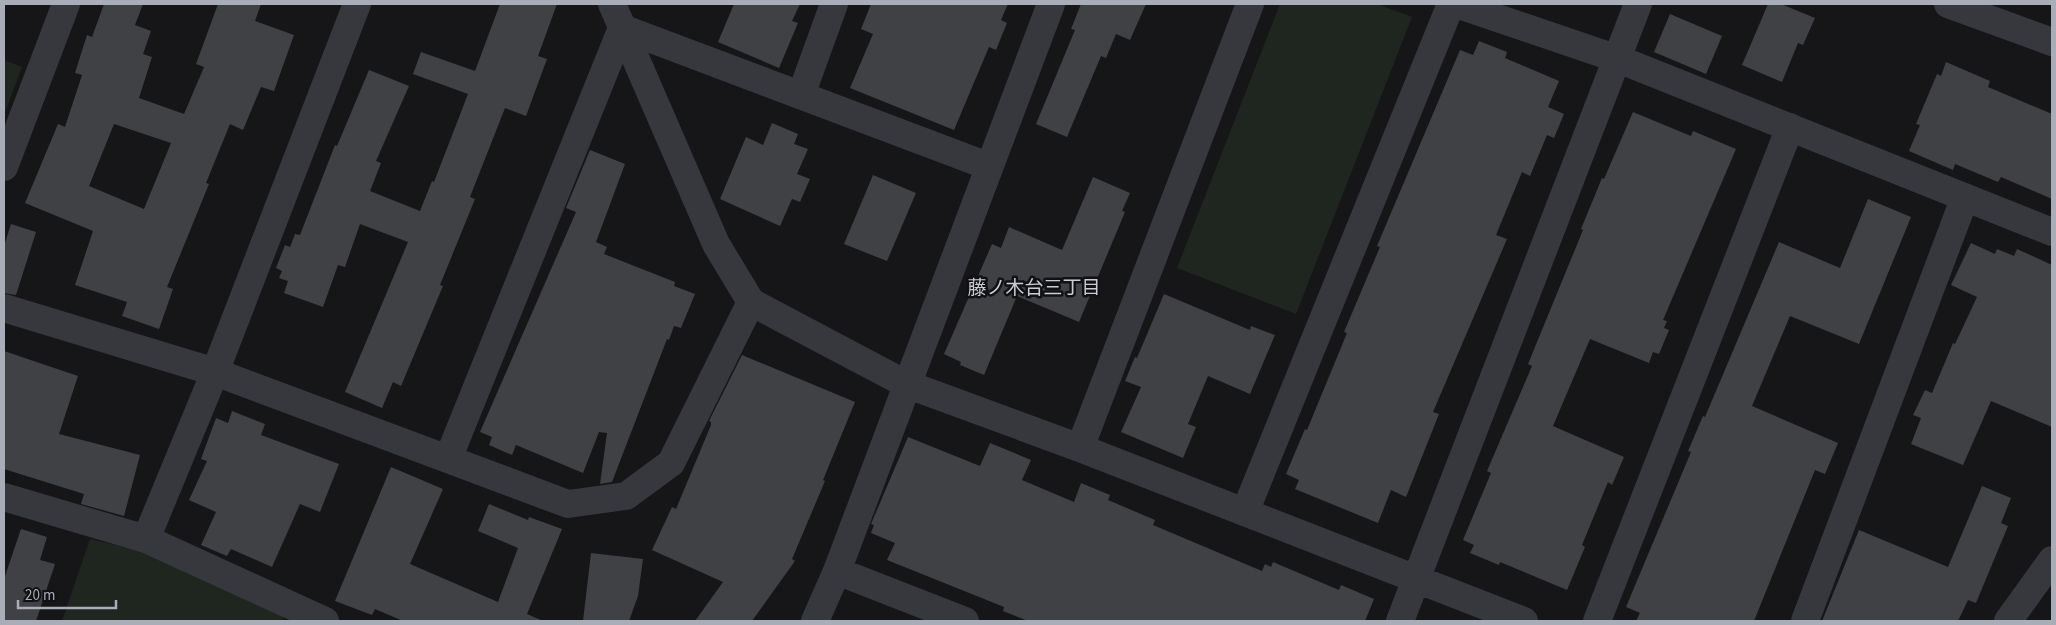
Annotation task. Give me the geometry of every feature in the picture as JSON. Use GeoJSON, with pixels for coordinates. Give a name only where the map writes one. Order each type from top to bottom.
{"type":"FeatureCollection","features":[{"type":"Feature","properties":{"kind":"street"},"geometry":{"type":"LineString","coordinates":[[4,168],[66,4]]}},
{"type":"Feature","properties":{"kind":"street"},"geometry":{"type":"LineString","coordinates":[[146,539],[215,372],[358,4]]}},
{"type":"Feature","properties":{"kind":"street"},"geometry":{"type":"LineString","coordinates":[[801,95],[834,4]]}},
{"type":"Feature","properties":{"kind":"street"},"geometry":{"type":"LineString","coordinates":[[815,621],[837,571],[988,166],[1051,4]]}},
{"type":"Feature","properties":{"kind":"street"},"geometry":{"type":"LineString","coordinates":[[1080,448],[1250,4]]}},
{"type":"Feature","properties":{"kind":"street"},"geometry":{"type":"LineString","coordinates":[[1244,512],[1452,4]]}},
{"type":"Feature","properties":{"kind":"street"},"geometry":{"type":"LineString","coordinates":[[1456,4],[1618,59],[2052,232]]}},
{"type":"Feature","properties":{"kind":"street"},"geometry":{"type":"LineString","coordinates":[[1400,621],[1638,4]]}},
{"type":"Feature","properties":{"kind":"street"},"geometry":{"type":"LineString","coordinates":[[1948,4],[2052,42]]}},
{"type":"Feature","properties":{"kind":"street"},"geometry":{"type":"LineString","coordinates":[[448,460],[617,16]]}},
{"type":"Feature","properties":{"kind":"street"},"geometry":{"type":"LineString","coordinates":[[617,16],[801,95],[988,166]]}},
{"type":"Feature","properties":{"kind":"street"},"geometry":{"type":"LineString","coordinates":[[617,16],[716,244],[752,302],[906,384],[1080,448],[1524,621]]}},
{"type":"Feature","properties":{"kind":"street"},"geometry":{"type":"LineString","coordinates":[[1597,621],[1790,128]]}},
{"type":"Feature","properties":{"kind":"street"},"geometry":{"type":"LineString","coordinates":[[1805,621],[1964,197]]}},
{"type":"Feature","properties":{"kind":"street"},"geometry":{"type":"LineString","coordinates":[[4,308],[215,372],[568,504],[626,496],[671,463],[752,302]]}},
{"type":"Feature","properties":{"kind":"street"},"geometry":{"type":"LineString","coordinates":[[4,498],[146,539],[297,616],[325,621]]}},
{"type":"Feature","properties":{"kind":"street"},"geometry":{"type":"LineString","coordinates":[[2008,621],[2052,560]]}},
{"type":"Feature","properties":{"kind":"street"},"geometry":{"type":"LineString","coordinates":[[837,571],[965,621]]}},
{"type":"Feature","properties":{"kind":"shaded area"},"geometry":{"type":"Polygon","coordinates":[[[1280,4],[1377,4],[1412,17],[1296,314],[1177,268],[1280,4]]]}},
{"type":"Feature","properties":{"kind":"shaded area"},"geometry":{"type":"Polygon","coordinates":[[[4,60],[22,67],[4,115],[4,60]]]}},
{"type":"Feature","properties":{"kind":"shaded area"},"geometry":{"type":"Polygon","coordinates":[[[90,539],[136,550],[287,610],[282,621],[62,621],[90,539]]]}},
{"type":"Feature","properties":{"kind":"building"},"geometry":{"type":"Polygon","coordinates":[[[104,4],[143,4],[135,25],[151,31],[143,54],[152,57],[139,98],[184,114],[204,67],[196,64],[218,4],[261,4],[255,21],[294,35],[274,91],[261,87],[243,130],[230,124],[206,183],[209,184],[167,287],[173,289],[159,329],[122,316],[127,302],[75,285],[93,231],[25,203],[58,124],[65,127],[82,75],[75,73],[87,35],[92,37],[104,4]],[[114,124],[89,186],[144,209],[171,143],[114,124]]]}},
{"type":"Feature","properties":{"kind":"building"},"geometry":{"type":"Polygon","coordinates":[[[500,4],[557,4],[538,56],[547,59],[526,116],[505,108],[470,197],[475,199],[440,285],[443,286],[401,386],[393,382],[382,408],[345,392],[408,242],[360,224],[345,267],[338,265],[323,307],[284,293],[288,281],[279,278],[282,271],[276,268],[285,245],[290,247],[295,234],[300,235],[335,145],[337,146],[369,70],[409,86],[376,161],[381,163],[370,191],[420,211],[432,181],[434,182],[468,94],[413,74],[421,52],[475,71],[500,4]]]}},
{"type":"Feature","properties":{"kind":"building"},"geometry":{"type":"Polygon","coordinates":[[[734,4],[800,4],[792,21],[798,23],[779,68],[718,42],[734,4]]]}},
{"type":"Feature","properties":{"kind":"building"},"geometry":{"type":"Polygon","coordinates":[[[871,4],[1008,4],[1001,20],[1007,23],[996,50],[989,47],[954,130],[850,88],[873,34],[861,29],[871,4]]]}},
{"type":"Feature","properties":{"kind":"building"},"geometry":{"type":"Polygon","coordinates":[[[1081,4],[1146,4],[1130,40],[1116,34],[1106,58],[1101,56],[1067,137],[1036,124],[1075,30],[1071,29],[1081,4]]]}},
{"type":"Feature","properties":{"kind":"building"},"geometry":{"type":"Polygon","coordinates":[[[1768,4],[1781,4],[1815,18],[1803,45],[1798,43],[1782,82],[1742,65],[1768,4]]]}},
{"type":"Feature","properties":{"kind":"building"},"geometry":{"type":"Polygon","coordinates":[[[1670,14],[1722,36],[1706,74],[1654,52],[1670,14]]]}},
{"type":"Feature","properties":{"kind":"building"},"geometry":{"type":"Polygon","coordinates":[[[1479,41],[1507,52],[1505,58],[1559,81],[1548,107],[1564,114],[1554,138],[1547,135],[1530,176],[1522,172],[1496,235],[1507,239],[1433,412],[1439,414],[1406,497],[1391,490],[1378,523],[1295,489],[1299,480],[1286,474],[1305,429],[1307,430],[1347,333],[1344,332],[1380,247],[1377,246],[1460,50],[1473,55],[1479,41]]]}},
{"type":"Feature","properties":{"kind":"building"},"geometry":{"type":"Polygon","coordinates":[[[1946,62],[1990,81],[1988,87],[2052,114],[2052,199],[2001,177],[1998,182],[1955,164],[1953,170],[1909,151],[1920,125],[1916,124],[1937,74],[1941,76],[1946,62]]]}},
{"type":"Feature","properties":{"kind":"building"},"geometry":{"type":"Polygon","coordinates":[[[1633,112],[1691,136],[1693,131],[1736,149],[1663,320],[1667,321],[1664,328],[1669,330],[1659,354],[1653,352],[1649,363],[1590,339],[1553,426],[1624,457],[1612,485],[1608,482],[1582,545],[1585,547],[1567,590],[1500,562],[1499,565],[1470,553],[1474,545],[1463,540],[1491,473],[1487,471],[1532,366],[1528,364],[1583,230],[1581,229],[1602,178],[1604,179],[1633,112]]]}},
{"type":"Feature","properties":{"kind":"building"},"geometry":{"type":"Polygon","coordinates":[[[772,123],[798,134],[794,144],[808,149],[797,174],[810,179],[800,202],[792,199],[780,226],[720,199],[746,137],[763,145],[772,123]]]}},
{"type":"Feature","properties":{"kind":"building"},"geometry":{"type":"Polygon","coordinates":[[[590,150],[625,164],[596,242],[607,247],[604,254],[675,282],[674,286],[695,294],[681,328],[674,326],[669,340],[667,339],[612,482],[600,484],[607,433],[599,432],[583,473],[516,445],[512,455],[489,445],[492,437],[480,432],[576,212],[566,208],[590,150]]]}},
{"type":"Feature","properties":{"kind":"building"},"geometry":{"type":"Polygon","coordinates":[[[873,175],[916,193],[887,261],[844,244],[873,175]]]}},
{"type":"Feature","properties":{"kind":"building"},"geometry":{"type":"Polygon","coordinates":[[[1093,177],[1130,193],[1122,211],[1125,212],[1079,322],[1017,296],[984,375],[960,365],[961,362],[944,354],[992,244],[1001,248],[1009,227],[1062,250],[1093,177]]]}},
{"type":"Feature","properties":{"kind":"building"},"geometry":{"type":"Polygon","coordinates":[[[1868,199],[1911,217],[1859,344],[1790,316],[1752,406],[1838,443],[1825,474],[1815,470],[1754,621],[1636,621],[1640,613],[1626,607],[1691,452],[1688,451],[1703,416],[1705,417],[1779,242],[1840,268],[1868,199]]]}},
{"type":"Feature","properties":{"kind":"building"},"geometry":{"type":"Polygon","coordinates":[[[11,224],[36,232],[16,295],[4,293],[4,246],[11,224]]]}},
{"type":"Feature","properties":{"kind":"building"},"geometry":{"type":"Polygon","coordinates":[[[1971,243],[1995,254],[1997,249],[2014,256],[2017,249],[2052,265],[2052,427],[1991,401],[1963,465],[1911,444],[1921,418],[1913,415],[1925,390],[1932,393],[1953,343],[1955,344],[1977,297],[1951,285],[1971,243]]]}},
{"type":"Feature","properties":{"kind":"building"},"geometry":{"type":"Polygon","coordinates":[[[1164,294],[1250,330],[1251,326],[1275,335],[1250,394],[1208,376],[1188,424],[1196,427],[1183,458],[1121,432],[1141,387],[1125,381],[1135,357],[1137,358],[1164,294]]]}},
{"type":"Feature","properties":{"kind":"building"},"geometry":{"type":"Polygon","coordinates":[[[4,351],[78,376],[59,434],[140,455],[124,516],[81,504],[84,494],[4,469],[4,351]]]}},
{"type":"Feature","properties":{"kind":"building"},"geometry":{"type":"Polygon","coordinates":[[[742,355],[855,402],[823,480],[825,481],[792,559],[795,561],[752,621],[695,621],[723,582],[652,550],[672,507],[676,509],[711,425],[709,421],[742,355]]]}},
{"type":"Feature","properties":{"kind":"building"},"geometry":{"type":"Polygon","coordinates":[[[232,411],[265,424],[261,435],[339,464],[320,512],[300,504],[272,567],[231,549],[227,556],[201,545],[216,512],[189,500],[207,461],[201,459],[216,418],[228,423],[232,411]]]}},
{"type":"Feature","properties":{"kind":"building"},"geometry":{"type":"Polygon","coordinates":[[[908,437],[980,466],[990,443],[1031,460],[1022,480],[1074,502],[1081,483],[1110,495],[1108,500],[1155,520],[1153,525],[1262,571],[1265,564],[1271,567],[1273,562],[1339,590],[1341,585],[1374,599],[1365,621],[1028,621],[1003,611],[1004,607],[887,560],[895,543],[871,533],[874,525],[871,524],[908,437]]]}},
{"type":"Feature","properties":{"kind":"building"},"geometry":{"type":"Polygon","coordinates":[[[391,467],[443,489],[410,564],[498,602],[518,548],[478,531],[489,504],[528,520],[529,517],[562,529],[527,614],[543,621],[403,621],[375,609],[372,615],[335,601],[391,467]]]}},
{"type":"Feature","properties":{"kind":"building"},"geometry":{"type":"Polygon","coordinates":[[[1982,486],[2011,498],[2001,523],[2008,526],[1976,603],[1968,600],[1958,621],[1822,621],[1859,530],[1948,567],[1982,486]]]}},
{"type":"Feature","properties":{"kind":"building"},"geometry":{"type":"Polygon","coordinates":[[[21,529],[47,537],[40,560],[55,564],[36,621],[4,621],[4,579],[21,529]]]}},
{"type":"Feature","properties":{"kind":"building"},"geometry":{"type":"Polygon","coordinates":[[[591,553],[643,559],[638,596],[629,621],[583,621],[591,553]]]}},
{"type":"Feature","properties":{"kind":"district","name":"藤ノ木台三丁目"},"geometry":{"type":"Point","coordinates":[1034,287]}}]}
